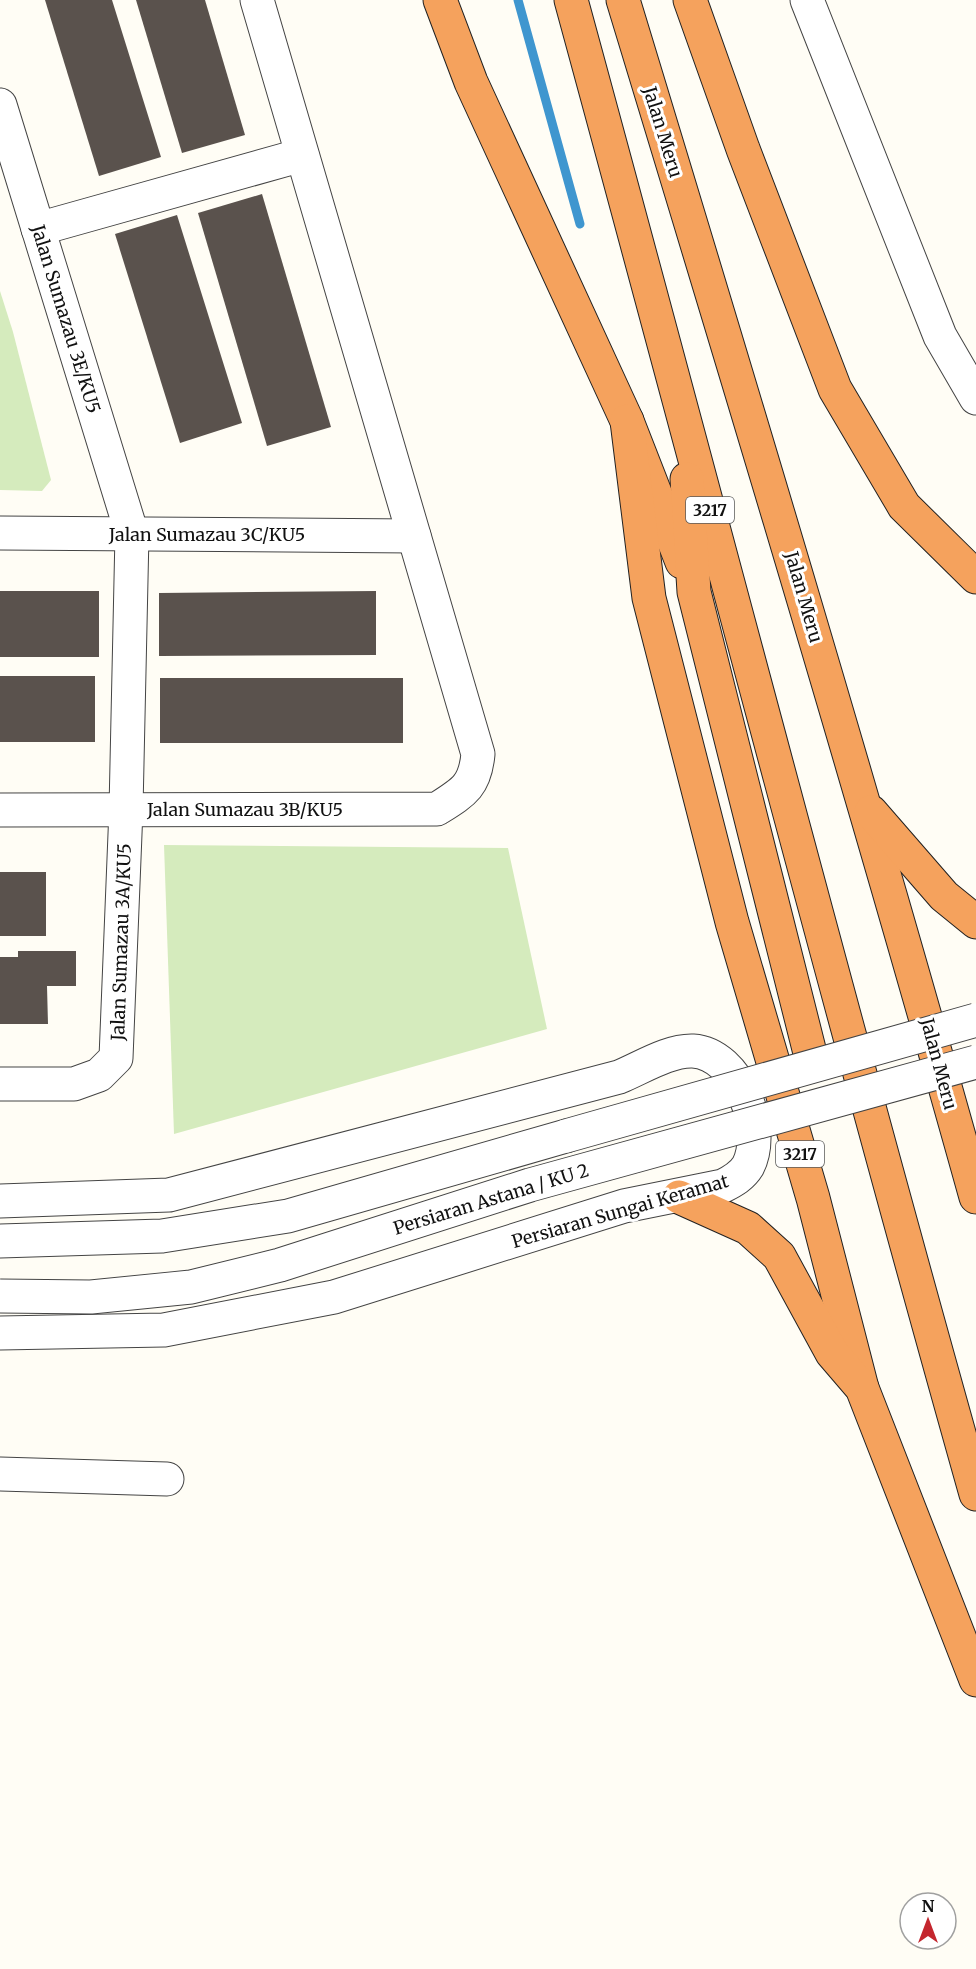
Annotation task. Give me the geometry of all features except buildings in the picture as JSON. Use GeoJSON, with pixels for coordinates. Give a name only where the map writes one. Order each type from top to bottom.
{"type":"FeatureCollection","features":[{"type":"Feature","properties":{"kind":"highway"},"geometry":{"type":"LineString","coordinates":[[440,0],[471,82],[627,421],[694,592]]}},
{"type":"Feature","properties":{"kind":"highway","name":"3217"},"geometry":{"type":"LineString","coordinates":[[571,0],[683,408],[860,1080],[976,1494]]}},
{"type":"Feature","properties":{"kind":"highway","name":"Jalan Meru"},"geometry":{"type":"LineString","coordinates":[[623,0],[864,804],[976,1197]]}},
{"type":"Feature","properties":{"kind":"highway"},"geometry":{"type":"LineString","coordinates":[[690,0],[743,149],[835,389],[904,506],[976,577]]}},
{"type":"Feature","properties":{"kind":"highway","name":"3217"},"geometry":{"type":"LineString","coordinates":[[683,408],[694,592],[813,1065]]}},
{"type":"Feature","properties":{"kind":"highway","name":"3217"},"geometry":{"type":"LineString","coordinates":[[627,421],[648,598],[732,922],[813,1198],[862,1388]]}},
{"type":"Feature","properties":{"kind":"highway"},"geometry":{"type":"LineString","coordinates":[[864,804],[944,896],[976,922]]}},
{"type":"Feature","properties":{"kind":"highway"},"geometry":{"type":"LineString","coordinates":[[679,1197],[748,1228],[779,1256],[832,1353],[862,1388],[976,1680]]}},
{"type":"Feature","properties":{"kind":"street"},"geometry":{"type":"LineString","coordinates":[[257,0],[414,536]]}},
{"type":"Feature","properties":{"kind":"street"},"geometry":{"type":"LineString","coordinates":[[807,0],[940,336],[976,398]]}},
{"type":"Feature","properties":{"kind":"street","name":"Jalan Sumazau 3E/KU5"},"geometry":{"type":"LineString","coordinates":[[0,105],[132,534],[126,809]]}},
{"type":"Feature","properties":{"kind":"street"},"geometry":{"type":"LineString","coordinates":[[38,230],[302,155]]}},
{"type":"Feature","properties":{"kind":"street","name":"Jalan Sumazau 3C/KU5"},"geometry":{"type":"LineString","coordinates":[[0,533],[414,536]]}},
{"type":"Feature","properties":{"kind":"street","name":"Jalan Sumazau 3B/KU5"},"geometry":{"type":"LineString","coordinates":[[0,810],[438,809],[459,796],[476,776],[478,754],[414,536]]}},
{"type":"Feature","properties":{"kind":"street","name":"Jalan Sumazau 3A/KU5"},"geometry":{"type":"LineString","coordinates":[[0,1084],[74,1084],[99,1075],[116,1058],[126,809]]}},
{"type":"Feature","properties":{"kind":"street","name":"Persiaran Astana / KU 2"},"geometry":{"type":"LineString","coordinates":[[0,1241],[162,1236],[288,1216],[976,1020]]}},
{"type":"Feature","properties":{"kind":"street","name":"Persiaran Sungai Keramat"},"geometry":{"type":"LineString","coordinates":[[0,1201],[169,1195],[619,1077],[669,1055],[694,1051],[725,1063],[747,1098],[751,1118],[752,1143],[748,1165],[736,1179],[723,1186],[679,1197],[624,1206],[334,1297],[164,1330],[0,1333]]}},
{"type":"Feature","properties":{"kind":"street","name":"Persiaran Astana / KU 2"},"geometry":{"type":"LineString","coordinates":[[0,1296],[91,1297],[191,1287],[280,1265],[530,1185],[976,1062]]}},
{"type":"Feature","properties":{"kind":"street"},"geometry":{"type":"LineString","coordinates":[[813,1065],[824,1104]]}},
{"type":"Feature","properties":{"kind":"street"},"geometry":{"type":"LineString","coordinates":[[0,1474],[167,1479]]}},
{"type":"Feature","properties":{"kind":"green space"},"geometry":{"type":"Polygon","coordinates":[[[0,291],[13,332],[51,480],[42,491],[0,490],[0,291]]]}},
{"type":"Feature","properties":{"kind":"green space"},"geometry":{"type":"Polygon","coordinates":[[[164,845],[508,848],[547,1029],[174,1134],[164,845]]]}},
{"type":"Feature","properties":{"kind":"waterway"},"geometry":{"type":"LineString","coordinates":[[518,0],[580,224]]}}]}
